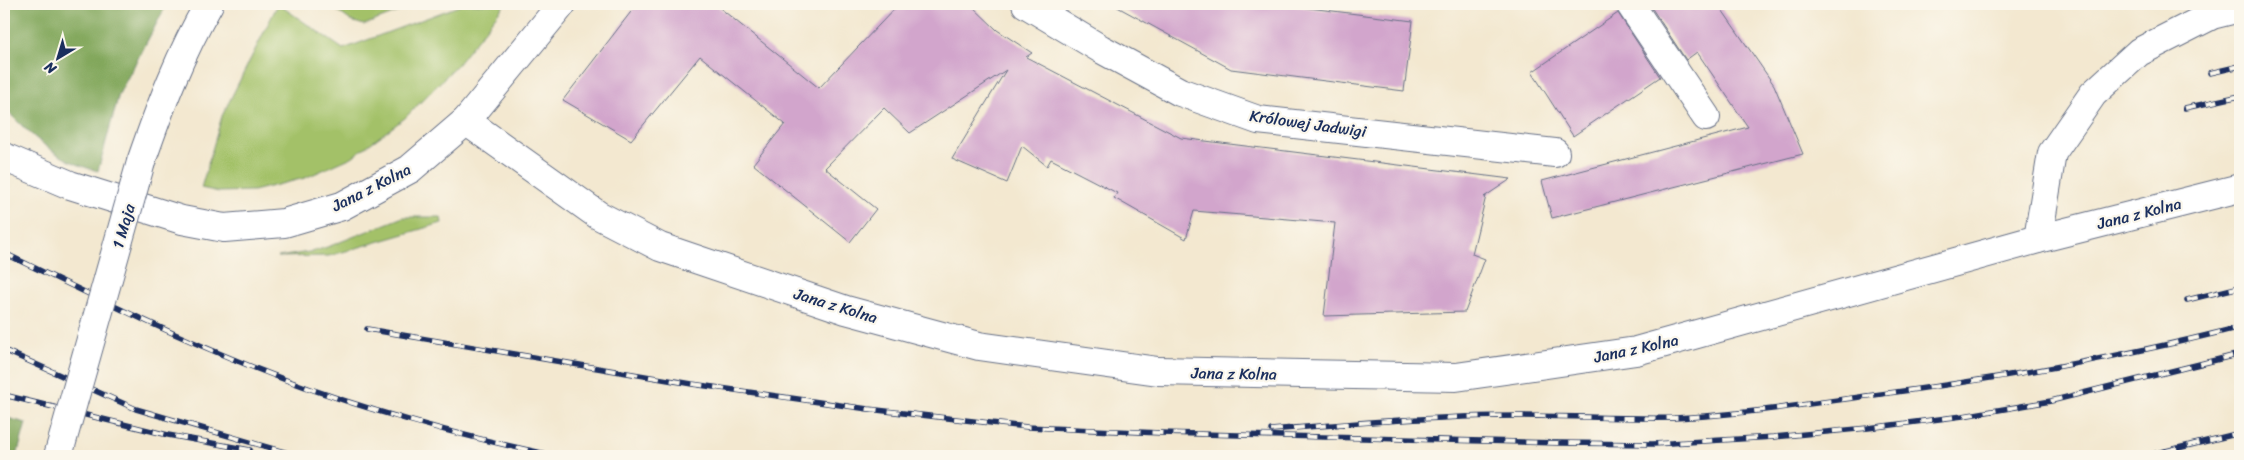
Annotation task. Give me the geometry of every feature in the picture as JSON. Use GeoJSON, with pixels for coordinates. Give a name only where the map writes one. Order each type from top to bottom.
{"type":"FeatureCollection","features":[{"type":"Feature","properties":{"kind":"street","name":"1 Maja"},"geometry":{"type":"LineString","coordinates":[[58,456],[140,162],[188,40],[209,4]]}},
{"type":"Feature","properties":{"kind":"street","name":"Jana z Kolna"},"geometry":{"type":"LineString","coordinates":[[4,157],[70,186],[182,220],[224,228],[284,223],[342,206],[410,169],[466,121],[562,4]]}},
{"type":"Feature","properties":{"kind":"street","name":"Królowej Jadwigi"},"geometry":{"type":"LineString","coordinates":[[1026,4],[1180,92],[1258,120],[1555,153]]}},
{"type":"Feature","properties":{"kind":"street"},"geometry":{"type":"LineString","coordinates":[[1630,4],[1706,117]]}},
{"type":"Feature","properties":{"kind":"street"},"geometry":{"type":"LineString","coordinates":[[2038,239],[2052,152],[2093,94],[2139,52],[2212,15],[2240,8]]}},
{"type":"Feature","properties":{"kind":"street","name":"Jana z Kolna"},"geometry":{"type":"LineString","coordinates":[[466,121],[598,215],[660,246],[846,310],[979,346],[1158,371],[1456,377],[1636,351],[2038,239],[2240,188]]}},
{"type":"Feature","properties":{"kind":"green space"},"geometry":{"type":"Polygon","coordinates":[[[4,4],[167,4],[119,94],[98,171],[70,161],[46,147],[4,108],[4,4]]]}},
{"type":"Feature","properties":{"kind":"green space"},"geometry":{"type":"Polygon","coordinates":[[[278,4],[343,49],[464,4],[505,4],[457,65],[405,118],[352,157],[305,178],[253,191],[219,192],[201,188],[222,116],[278,4]]]}},
{"type":"Feature","properties":{"kind":"green space"},"geometry":{"type":"Polygon","coordinates":[[[328,4],[419,4],[364,25],[351,21],[328,4]]]}},
{"type":"Feature","properties":{"kind":"green space"},"geometry":{"type":"Polygon","coordinates":[[[403,217],[441,217],[442,223],[329,256],[278,257],[315,251],[403,217]]]}},
{"type":"Feature","properties":{"kind":"green space"},"geometry":{"type":"Polygon","coordinates":[[[4,417],[26,423],[17,456],[4,456],[4,417]]]}},
{"type":"Feature","properties":{"kind":"building"},"geometry":{"type":"Polygon","coordinates":[[[637,4],[715,4],[819,88],[899,4],[970,4],[997,30],[1032,53],[1026,57],[1181,138],[1511,179],[1484,197],[1486,196],[1472,254],[1485,259],[1465,312],[1324,316],[1335,223],[1194,211],[1186,239],[1114,198],[1117,193],[1051,159],[1047,166],[1022,146],[1007,183],[952,159],[1006,70],[910,133],[884,108],[825,168],[876,209],[850,242],[753,164],[785,124],[700,56],[631,140],[563,100],[637,4]]]}},
{"type":"Feature","properties":{"kind":"building"},"geometry":{"type":"Polygon","coordinates":[[[1112,4],[1277,4],[1413,21],[1404,91],[1231,69],[1112,4]]]}},
{"type":"Feature","properties":{"kind":"building"},"geometry":{"type":"Polygon","coordinates":[[[1649,4],[1718,4],[1774,85],[1803,154],[1552,218],[1542,181],[1748,127],[1697,52],[1686,60],[1649,4]]]}},
{"type":"Feature","properties":{"kind":"building"},"geometry":{"type":"Polygon","coordinates":[[[1618,13],[1660,77],[1573,136],[1532,72],[1618,13]]]}},
{"type":"Feature","properties":{"kind":"railway"},"geometry":{"type":"LineString","coordinates":[[2210,73],[2240,66]]}},
{"type":"Feature","properties":{"kind":"railway"},"geometry":{"type":"LineString","coordinates":[[2185,108],[2240,96]]}},
{"type":"Feature","properties":{"kind":"railway"},"geometry":{"type":"LineString","coordinates":[[4,253],[160,327],[223,355],[292,382],[404,419],[556,456]]}},
{"type":"Feature","properties":{"kind":"railway"},"geometry":{"type":"LineString","coordinates":[[2187,300],[2240,287]]}},
{"type":"Feature","properties":{"kind":"railway"},"geometry":{"type":"LineString","coordinates":[[1271,430],[1459,417],[1674,418],[1749,412],[2012,375],[2104,358],[2240,327]]}},
{"type":"Feature","properties":{"kind":"railway"},"geometry":{"type":"LineString","coordinates":[[367,329],[692,384],[868,409],[1027,427],[1161,433],[1560,443],[1653,444],[1774,437],[1963,416],[2051,401],[2240,354]]}},
{"type":"Feature","properties":{"kind":"railway"},"geometry":{"type":"LineString","coordinates":[[4,350],[136,409],[298,456]]}},
{"type":"Feature","properties":{"kind":"railway"},"geometry":{"type":"LineString","coordinates":[[4,395],[168,435],[250,450]]}},
{"type":"Feature","properties":{"kind":"railway"},"geometry":{"type":"LineString","coordinates":[[2145,456],[2240,433]]}}]}
